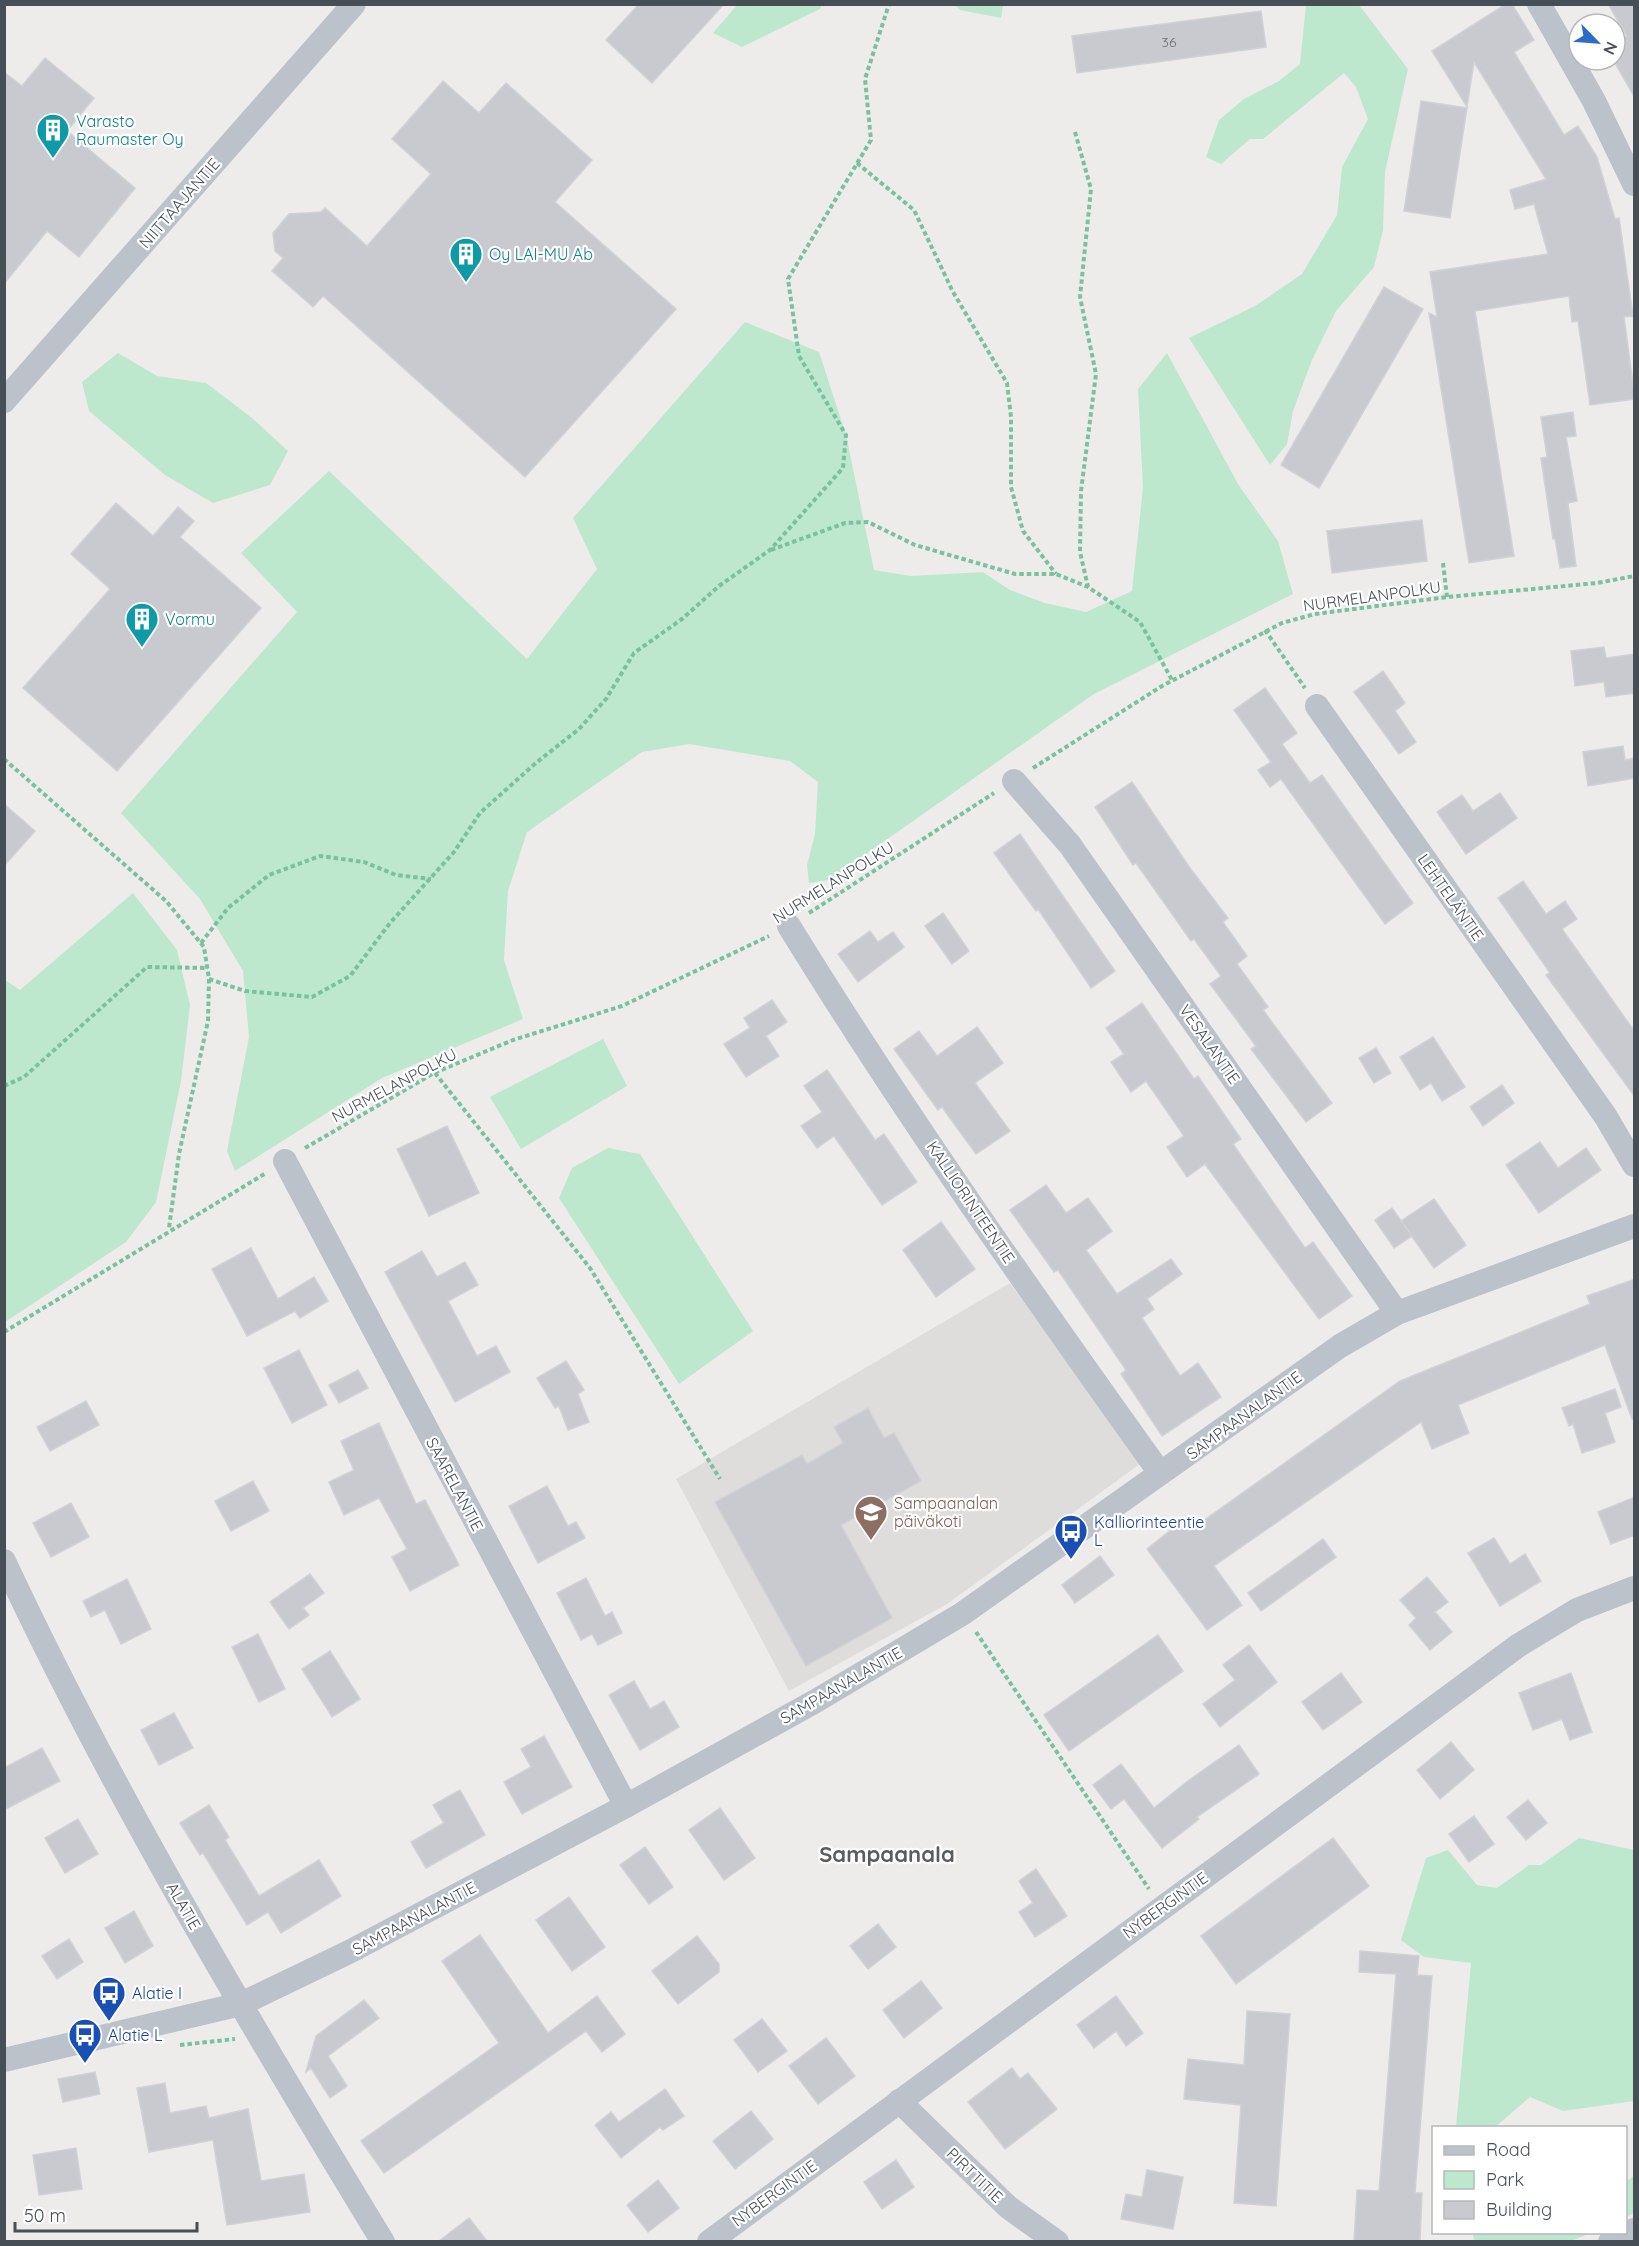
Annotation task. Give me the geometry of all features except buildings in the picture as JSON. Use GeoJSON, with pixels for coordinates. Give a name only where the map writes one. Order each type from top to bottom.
{"type":"FeatureCollection","features":[{"type":"Feature","properties":{"kind":"street","name":"NIITTAAJANTIE"},"geometry":{"type":"LineString","coordinates":[[4,401],[354,4]]}},
{"type":"Feature","properties":{"kind":"street"},"geometry":{"type":"LineString","coordinates":[[1539,4],[1594,101],[1635,184]]}},
{"type":"Feature","properties":{"kind":"street","name":"LEHTELÄNTIE"},"geometry":{"type":"LineString","coordinates":[[1317,706],[1606,1117],[1635,1165]]}},
{"type":"Feature","properties":{"kind":"street","name":"VESALANTIE"},"geometry":{"type":"LineString","coordinates":[[1014,781],[1070,845],[1397,1313]]}},
{"type":"Feature","properties":{"kind":"street","name":"KALLIORINTEENTIE"},"geometry":{"type":"LineString","coordinates":[[789,926],[857,1034],[1019,1272],[1160,1473]]}},
{"type":"Feature","properties":{"kind":"street","name":"SAARELANTIE"},"geometry":{"type":"LineString","coordinates":[[285,1161],[626,1806]]}},
{"type":"Feature","properties":{"kind":"street","name":"SAMPAANALANTIE"},"geometry":{"type":"LineString","coordinates":[[4,2060],[241,2004],[349,1952],[626,1806],[814,1702],[962,1614],[1340,1346],[1397,1313],[1635,1226]]}},
{"type":"Feature","properties":{"kind":"street","name":"ALATIE"},"geometry":{"type":"LineString","coordinates":[[4,1561],[120,1792],[314,2130],[382,2241]]}},
{"type":"Feature","properties":{"kind":"street","name":"NYBERGINTIE"},"geometry":{"type":"LineString","coordinates":[[709,2241],[1519,1645],[1577,1610],[1635,1588]]}},
{"type":"Feature","properties":{"kind":"street","name":"PIRTTITIE"},"geometry":{"type":"LineString","coordinates":[[899,2101],[1008,2207],[1057,2241]]}},
{"type":"Feature","properties":{"kind":"street"},"geometry":{"type":"LineString","coordinates":[[1611,2241],[1626,2234]]}},
{"type":"Feature","properties":{"kind":"path"},"geometry":{"type":"LineString","coordinates":[[209,979],[245,991],[312,997],[350,976],[390,923],[431,879],[480,813],[586,722],[606,699],[633,653],[682,620],[719,586],[770,550],[843,468],[846,435],[799,356],[788,279],[871,140],[865,79],[889,4]]}},
{"type":"Feature","properties":{"kind":"path"},"geometry":{"type":"LineString","coordinates":[[1075,132],[1090,189],[1080,297],[1096,374],[1081,491],[1080,552],[1088,587]]}},
{"type":"Feature","properties":{"kind":"path"},"geometry":{"type":"LineString","coordinates":[[857,163],[914,210],[953,292],[1007,383],[1011,417],[1011,487],[1023,531],[1056,573]]}},
{"type":"Feature","properties":{"kind":"path"},"geometry":{"type":"LineString","coordinates":[[770,550],[845,523],[868,522],[915,545],[1014,574],[1056,573],[1088,587],[1140,622],[1172,680]]}},
{"type":"Feature","properties":{"kind":"path"},"geometry":{"type":"LineString","coordinates":[[1443,563],[1447,597]]}},
{"type":"Feature","properties":{"kind":"path","name":"NURMELANPOLKU"},"geometry":{"type":"LineString","coordinates":[[4,1332],[169,1229],[434,1073],[513,1040],[622,1006],[789,926],[1112,715],[1265,630],[1315,614],[1447,597],[1597,583],[1635,576]]}},
{"type":"Feature","properties":{"kind":"path"},"geometry":{"type":"LineString","coordinates":[[1265,630],[1317,706]]}},
{"type":"Feature","properties":{"kind":"path"},"geometry":{"type":"LineString","coordinates":[[4,759],[166,901],[201,943],[209,979],[208,1021],[179,1154],[169,1229]]}},
{"type":"Feature","properties":{"kind":"path"},"geometry":{"type":"LineString","coordinates":[[201,943],[228,908],[269,875],[320,856],[364,862],[396,875],[431,879]]}},
{"type":"Feature","properties":{"kind":"path"},"geometry":{"type":"LineString","coordinates":[[4,1086],[24,1077],[147,967],[208,968]]}},
{"type":"Feature","properties":{"kind":"path"},"geometry":{"type":"LineString","coordinates":[[434,1073],[590,1268],[720,1479]]}},
{"type":"Feature","properties":{"kind":"path"},"geometry":{"type":"LineString","coordinates":[[962,1614],[1161,1907]]}},
{"type":"Feature","properties":{"kind":"shaded area","name":"Sampaanalan päiväkoti"},"geometry":{"type":"Polygon","coordinates":[[[1010,1283],[1140,1464],[947,1604],[789,1691],[676,1479],[1010,1283]]]}},
{"type":"Feature","properties":{"kind":"green space"},"geometry":{"type":"Polygon","coordinates":[[[737,5],[822,5],[820,9],[742,47],[713,33],[737,5]]]}},
{"type":"Feature","properties":{"kind":"green space"},"geometry":{"type":"Polygon","coordinates":[[[955,5],[1003,5],[1001,18],[960,10],[955,5]]]}},
{"type":"Feature","properties":{"kind":"green space"},"geometry":{"type":"Polygon","coordinates":[[[1306,5],[1359,5],[1408,69],[1385,172],[1383,230],[1374,267],[1336,311],[1312,360],[1293,411],[1287,444],[1270,465],[1189,338],[1255,306],[1302,274],[1337,215],[1342,167],[1368,119],[1356,87],[1344,73],[1263,139],[1250,139],[1221,164],[1206,157],[1219,120],[1244,99],[1279,81],[1300,64],[1306,5]]]}},
{"type":"Feature","properties":{"kind":"green space"},"geometry":{"type":"Polygon","coordinates":[[[745,322],[819,352],[846,435],[874,570],[911,576],[983,572],[1010,590],[1045,603],[1086,612],[1132,591],[1143,488],[1138,389],[1167,353],[1238,484],[1278,541],[1293,594],[1094,694],[829,880],[809,883],[807,865],[815,834],[818,782],[790,761],[689,744],[642,752],[527,832],[508,891],[504,960],[523,1019],[382,1078],[235,1171],[227,1151],[249,1037],[243,971],[200,899],[121,813],[297,612],[241,553],[329,471],[527,659],[597,569],[573,518],[745,322]]]}},
{"type":"Feature","properties":{"kind":"green space"},"geometry":{"type":"Polygon","coordinates":[[[118,353],[157,376],[206,383],[252,418],[288,451],[270,485],[213,503],[165,475],[89,411],[82,382],[118,353]]]}},
{"type":"Feature","properties":{"kind":"green space"},"geometry":{"type":"Polygon","coordinates":[[[133,893],[177,950],[190,1005],[181,1081],[156,1202],[126,1242],[5,1322],[5,980],[20,990],[133,893]]]}},
{"type":"Feature","properties":{"kind":"green space"},"geometry":{"type":"Polygon","coordinates":[[[603,1039],[627,1086],[521,1149],[490,1097],[603,1039]]]}},
{"type":"Feature","properties":{"kind":"green space"},"geometry":{"type":"Polygon","coordinates":[[[608,1148],[640,1154],[753,1331],[679,1384],[559,1198],[572,1168],[608,1148]]]}},
{"type":"Feature","properties":{"kind":"green space"},"geometry":{"type":"Polygon","coordinates":[[[1579,1838],[1634,1850],[1634,2101],[1563,2111],[1530,2097],[1496,2126],[1456,2126],[1471,1963],[1424,1957],[1401,1940],[1426,1858],[1448,1850],[1477,1885],[1497,1888],[1529,1865],[1541,1865],[1579,1838]]]}},
{"type":"Feature","properties":{"kind":"green space"},"geometry":{"type":"Polygon","coordinates":[[[1634,2176],[1634,2213],[1627,2216],[1627,2179],[1634,2176]]]}},
{"type":"Feature","properties":{"kind":"green space"},"geometry":{"type":"Polygon","coordinates":[[[1472,2234],[1588,2234],[1571,2241],[1475,2241],[1472,2234]]]}},
{"type":"Feature","properties":{"kind":"place","name":"Varasto Raumaster Oy"},"geometry":{"type":"Point","coordinates":[53,159]}},
{"type":"Feature","properties":{"kind":"place","name":"Oy LAI-MU Ab"},"geometry":{"type":"Point","coordinates":[466,283]}},
{"type":"Feature","properties":{"kind":"place","name":"Vormu"},"geometry":{"type":"Point","coordinates":[142,648]}},
{"type":"Feature","properties":{"kind":"place","name":"Sampaanalan päiväkoti"},"geometry":{"type":"Point","coordinates":[871,1541]}},
{"type":"Feature","properties":{"kind":"place","name":"Kalliorinteentie L"},"geometry":{"type":"Point","coordinates":[1071,1560]}},
{"type":"Feature","properties":{"kind":"place","name":"Alatie I"},"geometry":{"type":"Point","coordinates":[109,2022]}},
{"type":"Feature","properties":{"kind":"place","name":"Alatie L"},"geometry":{"type":"Point","coordinates":[85,2064]}},
{"type":"Feature","properties":{"kind":"district","name":"Sampaanala"},"geometry":{"type":"Point","coordinates":[887,1854]}}]}
